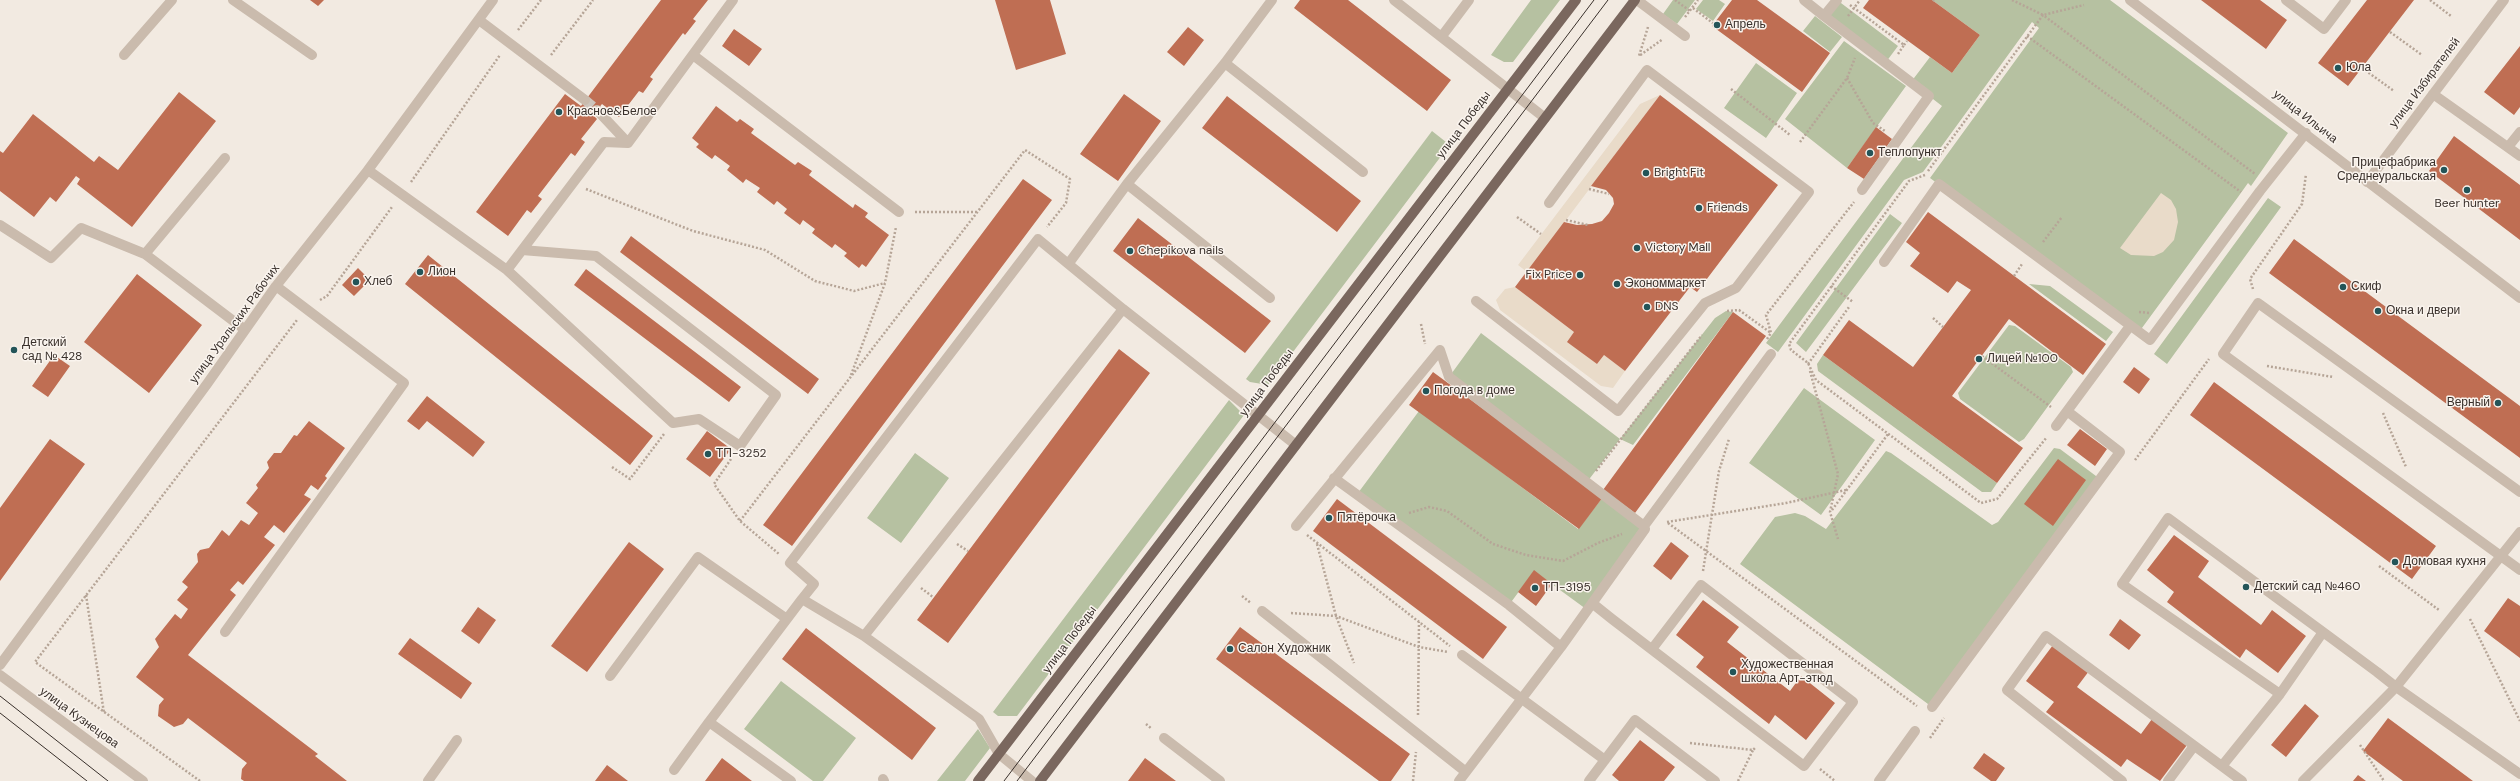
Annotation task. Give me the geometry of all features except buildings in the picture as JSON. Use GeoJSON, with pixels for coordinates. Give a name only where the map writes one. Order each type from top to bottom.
{"type":"FeatureCollection","features":[{"type":"Feature","properties":{"kind":"main road","name":"улица Победы"},"geometry":{"type":"LineString","coordinates":[[978,781],[1576,0]]}},
{"type":"Feature","properties":{"kind":"main road"},"geometry":{"type":"LineString","coordinates":[[1040,781],[1636,0]]}},
{"type":"Feature","properties":{"kind":"street"},"geometry":{"type":"LineString","coordinates":[[124,55],[172,0]]}},
{"type":"Feature","properties":{"kind":"street"},"geometry":{"type":"LineString","coordinates":[[233,0],[312,55]]}},
{"type":"Feature","properties":{"kind":"street","name":"улица Уральских Рабочих"},"geometry":{"type":"LineString","coordinates":[[0,665],[207,384],[244,329],[276,286],[368,170],[493,0]]}},
{"type":"Feature","properties":{"kind":"street"},"geometry":{"type":"LineString","coordinates":[[628,143],[734,0]]}},
{"type":"Feature","properties":{"kind":"street"},"geometry":{"type":"LineString","coordinates":[[1069,263],[1127,184],[1225,63],[1272,0]]}},
{"type":"Feature","properties":{"kind":"street"},"geometry":{"type":"LineString","coordinates":[[1394,0],[1545,118]]}},
{"type":"Feature","properties":{"kind":"street"},"geometry":{"type":"LineString","coordinates":[[1442,36],[1469,0]]}},
{"type":"Feature","properties":{"kind":"street"},"geometry":{"type":"LineString","coordinates":[[1636,0],[1685,36]]}},
{"type":"Feature","properties":{"kind":"street"},"geometry":{"type":"LineString","coordinates":[[1804,0],[1929,96],[1862,190]]}},
{"type":"Feature","properties":{"kind":"street"},"geometry":{"type":"LineString","coordinates":[[1824,16],[1837,0]]}},
{"type":"Feature","properties":{"kind":"street","name":"улица Ильича"},"geometry":{"type":"LineString","coordinates":[[2130,0],[2520,298]]}},
{"type":"Feature","properties":{"kind":"street"},"geometry":{"type":"LineString","coordinates":[[2286,0],[2324,29],[2346,0]]}},
{"type":"Feature","properties":{"kind":"street","name":"улица Избирателей"},"geometry":{"type":"LineString","coordinates":[[2367,182],[2504,0]]}},
{"type":"Feature","properties":{"kind":"street"},"geometry":{"type":"LineString","coordinates":[[479,20],[585,100]]}},
{"type":"Feature","properties":{"kind":"street"},"geometry":{"type":"LineString","coordinates":[[694,55],[899,212]]}},
{"type":"Feature","properties":{"kind":"street"},"geometry":{"type":"LineString","coordinates":[[1225,63],[1364,172]]}},
{"type":"Feature","properties":{"kind":"street"},"geometry":{"type":"LineString","coordinates":[[1476,302],[1618,411],[1705,303],[1736,288],[1809,192],[1647,70],[1549,203]]}},
{"type":"Feature","properties":{"kind":"street"},"geometry":{"type":"LineString","coordinates":[[2433,94],[2520,156]]}},
{"type":"Feature","properties":{"kind":"street"},"geometry":{"type":"LineString","coordinates":[[597,110],[628,143]]}},
{"type":"Feature","properties":{"kind":"street"},"geometry":{"type":"LineString","coordinates":[[2508,147],[2520,132]]}},
{"type":"Feature","properties":{"kind":"street"},"geometry":{"type":"LineString","coordinates":[[1884,262],[1939,184],[2150,340],[2260,191],[2306,133]]}},
{"type":"Feature","properties":{"kind":"street"},"geometry":{"type":"LineString","coordinates":[[507,270],[604,142],[628,143]]}},
{"type":"Feature","properties":{"kind":"street"},"geometry":{"type":"LineString","coordinates":[[145,254],[225,158]]}},
{"type":"Feature","properties":{"kind":"street"},"geometry":{"type":"LineString","coordinates":[[368,170],[507,270],[673,423],[699,419],[740,446],[776,395],[596,256],[522,250]]}},
{"type":"Feature","properties":{"kind":"street"},"geometry":{"type":"LineString","coordinates":[[1127,184],[1270,298]]}},
{"type":"Feature","properties":{"kind":"street"},"geometry":{"type":"LineString","coordinates":[[0,225],[51,258],[81,228],[145,254],[244,329]]}},
{"type":"Feature","properties":{"kind":"street"},"geometry":{"type":"LineString","coordinates":[[674,770],[814,584],[790,564],[1038,239],[1123,309],[1296,445]]}},
{"type":"Feature","properties":{"kind":"street"},"geometry":{"type":"LineString","coordinates":[[225,632],[404,383],[276,286]]}},
{"type":"Feature","properties":{"kind":"street"},"geometry":{"type":"LineString","coordinates":[[2520,492],[2258,303],[2223,354],[2520,570]]}},
{"type":"Feature","properties":{"kind":"street"},"geometry":{"type":"LineString","coordinates":[[864,636],[1123,309]]}},
{"type":"Feature","properties":{"kind":"street"},"geometry":{"type":"LineString","coordinates":[[2056,426],[2130,326]]}},
{"type":"Feature","properties":{"kind":"street"},"geometry":{"type":"LineString","coordinates":[[1296,526],[1440,350],[1449,377],[1644,526]]}},
{"type":"Feature","properties":{"kind":"street"},"geometry":{"type":"LineString","coordinates":[[1459,781],[1561,647],[1645,529],[1644,526],[1771,354]]}},
{"type":"Feature","properties":{"kind":"street"},"geometry":{"type":"LineString","coordinates":[[1932,707],[2120,452],[2065,414]]}},
{"type":"Feature","properties":{"kind":"street"},"geometry":{"type":"LineString","coordinates":[[1334,478],[1509,605],[1561,647]]}},
{"type":"Feature","properties":{"kind":"street"},"geometry":{"type":"LineString","coordinates":[[2280,694],[2122,584],[2168,518],[2396,687],[2520,774]]}},
{"type":"Feature","properties":{"kind":"street"},"geometry":{"type":"LineString","coordinates":[[2303,781],[2396,687],[2520,532]]}},
{"type":"Feature","properties":{"kind":"street"},"geometry":{"type":"LineString","coordinates":[[610,676],[698,557],[787,619]]}},
{"type":"Feature","properties":{"kind":"street"},"geometry":{"type":"LineString","coordinates":[[1592,603],[1804,766],[1853,702],[1701,585],[1652,649]]}},
{"type":"Feature","properties":{"kind":"street"},"geometry":{"type":"LineString","coordinates":[[802,599],[864,636],[979,719],[999,754],[1032,781]]}},
{"type":"Feature","properties":{"kind":"street"},"geometry":{"type":"LineString","coordinates":[[1262,611],[1466,772]]}},
{"type":"Feature","properties":{"kind":"street"},"geometry":{"type":"LineString","coordinates":[[2222,766],[2280,694],[2323,632]]}},
{"type":"Feature","properties":{"kind":"street"},"geometry":{"type":"LineString","coordinates":[[2122,781],[2007,690],[2046,636],[2242,781]]}},
{"type":"Feature","properties":{"kind":"street"},"geometry":{"type":"LineString","coordinates":[[1462,654],[1604,760]]}},
{"type":"Feature","properties":{"kind":"street","name":"улица Кузнецова"},"geometry":{"type":"LineString","coordinates":[[0,675],[17,690],[143,781]]}},
{"type":"Feature","properties":{"kind":"street"},"geometry":{"type":"LineString","coordinates":[[1588,781],[1635,720],[1715,781]]}},
{"type":"Feature","properties":{"kind":"street"},"geometry":{"type":"LineString","coordinates":[[709,722],[791,781]]}},
{"type":"Feature","properties":{"kind":"street"},"geometry":{"type":"LineString","coordinates":[[1879,781],[1915,731]]}},
{"type":"Feature","properties":{"kind":"street"},"geometry":{"type":"LineString","coordinates":[[1164,738],[1220,781]]}},
{"type":"Feature","properties":{"kind":"street"},"geometry":{"type":"LineString","coordinates":[[428,781],[457,740]]}},
{"type":"Feature","properties":{"kind":"street"},"geometry":{"type":"LineString","coordinates":[[2168,781],[2194,746]]}},
{"type":"Feature","properties":{"kind":"path"},"geometry":{"type":"LineString","coordinates":[[200,781],[35,662],[306,308],[327,296],[402,194],[509,42],[541,0]]}},
{"type":"Feature","properties":{"kind":"path"},"geometry":{"type":"LineString","coordinates":[[542,68],[593,0]]}},
{"type":"Feature","properties":{"kind":"path"},"geometry":{"type":"LineString","coordinates":[[1675,0],[1690,11]]}},
{"type":"Feature","properties":{"kind":"path"},"geometry":{"type":"LineString","coordinates":[[1652,11],[1639,56],[1677,29],[1698,0]]}},
{"type":"Feature","properties":{"kind":"path"},"geometry":{"type":"LineString","coordinates":[[1854,8],[1860,0]]}},
{"type":"Feature","properties":{"kind":"path"},"geometry":{"type":"LineString","coordinates":[[2012,0],[2043,15],[2260,177]]}},
{"type":"Feature","properties":{"kind":"path"},"geometry":{"type":"LineString","coordinates":[[2430,0],[2451,16]]}},
{"type":"Feature","properties":{"kind":"path"},"geometry":{"type":"LineString","coordinates":[[1847,3],[1904,45]]}},
{"type":"Feature","properties":{"kind":"path"},"geometry":{"type":"LineString","coordinates":[[2056,426],[1997,499],[1981,503],[1816,380],[1808,363],[1791,350],[1789,344],[1909,181],[1926,175],[2043,15],[2084,5]]}},
{"type":"Feature","properties":{"kind":"path"},"geometry":{"type":"LineString","coordinates":[[1693,8],[1714,24]]}},
{"type":"Feature","properties":{"kind":"path"},"geometry":{"type":"LineString","coordinates":[[2390,32],[2422,55]]}},
{"type":"Feature","properties":{"kind":"path"},"geometry":{"type":"LineString","coordinates":[[2027,36],[2246,195]]}},
{"type":"Feature","properties":{"kind":"path"},"geometry":{"type":"LineString","coordinates":[[1890,66],[1907,41]]}},
{"type":"Feature","properties":{"kind":"path"},"geometry":{"type":"LineString","coordinates":[[1800,142],[1847,78],[1861,44]]}},
{"type":"Feature","properties":{"kind":"path"},"geometry":{"type":"LineString","coordinates":[[2362,68],[2394,91]]}},
{"type":"Feature","properties":{"kind":"path"},"geometry":{"type":"LineString","coordinates":[[1847,78],[1874,123],[1897,139]]}},
{"type":"Feature","properties":{"kind":"path"},"geometry":{"type":"LineString","coordinates":[[1731,89],[1790,135]]}},
{"type":"Feature","properties":{"kind":"path"},"geometry":{"type":"LineString","coordinates":[[740,521],[1025,150],[1070,180],[1066,202],[1038,239]]}},
{"type":"Feature","properties":{"kind":"path"},"geometry":{"type":"LineString","coordinates":[[2258,303],[2250,279],[2302,204],[2306,174]]}},
{"type":"Feature","properties":{"kind":"path"},"geometry":{"type":"LineString","coordinates":[[572,184],[693,231],[765,250],[815,281],[854,291],[885,283]]}},
{"type":"Feature","properties":{"kind":"path"},"geometry":{"type":"LineString","coordinates":[[1590,189],[1609,194]]}},
{"type":"Feature","properties":{"kind":"path"},"geometry":{"type":"LineString","coordinates":[[1771,333],[1766,315],[1862,190]]}},
{"type":"Feature","properties":{"kind":"path"},"geometry":{"type":"LineString","coordinates":[[850,378],[885,283],[899,212],[978,212]]}},
{"type":"Feature","properties":{"kind":"path"},"geometry":{"type":"LineString","coordinates":[[1517,217],[1541,234]]}},
{"type":"Feature","properties":{"kind":"path"},"geometry":{"type":"LineString","coordinates":[[2034,255],[2062,217]]}},
{"type":"Feature","properties":{"kind":"path"},"geometry":{"type":"LineString","coordinates":[[1566,220],[1588,224]]}},
{"type":"Feature","properties":{"kind":"path"},"geometry":{"type":"LineString","coordinates":[[2014,276],[2019,268]]}},
{"type":"Feature","properties":{"kind":"path"},"geometry":{"type":"LineString","coordinates":[[1831,286],[1853,302]]}},
{"type":"Feature","properties":{"kind":"path"},"geometry":{"type":"LineString","coordinates":[[1808,363],[1849,307]]}},
{"type":"Feature","properties":{"kind":"path"},"geometry":{"type":"LineString","coordinates":[[1721,314],[1739,310],[1771,333]]}},
{"type":"Feature","properties":{"kind":"path"},"geometry":{"type":"LineString","coordinates":[[1933,318],[1943,327]]}},
{"type":"Feature","properties":{"kind":"path"},"geometry":{"type":"LineString","coordinates":[[1587,482],[1706,330]]}},
{"type":"Feature","properties":{"kind":"path"},"geometry":{"type":"LineString","coordinates":[[1771,333],[1762,346],[1771,354]]}},
{"type":"Feature","properties":{"kind":"path"},"geometry":{"type":"LineString","coordinates":[[1982,356],[2065,414]]}},
{"type":"Feature","properties":{"kind":"path"},"geometry":{"type":"LineString","coordinates":[[1808,363],[1838,474],[1830,512],[1838,539]]}},
{"type":"Feature","properties":{"kind":"path"},"geometry":{"type":"LineString","coordinates":[[2262,365],[2339,378]]}},
{"type":"Feature","properties":{"kind":"path"},"geometry":{"type":"LineString","coordinates":[[2382,412],[2407,468]]}},
{"type":"Feature","properties":{"kind":"path"},"geometry":{"type":"LineString","coordinates":[[612,467],[630,479],[673,423]]}},
{"type":"Feature","properties":{"kind":"path"},"geometry":{"type":"LineString","coordinates":[[1830,512],[1888,434]]}},
{"type":"Feature","properties":{"kind":"path"},"geometry":{"type":"LineString","coordinates":[[1701,585],[1719,471],[1730,435]]}},
{"type":"Feature","properties":{"kind":"path"},"geometry":{"type":"LineString","coordinates":[[740,446],[714,484],[740,521],[790,564]]}},
{"type":"Feature","properties":{"kind":"path"},"geometry":{"type":"LineString","coordinates":[[1390,518],[1429,507],[1453,515],[1494,544],[1526,555],[1563,561],[1598,543],[1644,526],[1786,503],[1846,490]]}},
{"type":"Feature","properties":{"kind":"path"},"geometry":{"type":"LineString","coordinates":[[1655,513],[1921,709]]}},
{"type":"Feature","properties":{"kind":"path"},"geometry":{"type":"LineString","coordinates":[[1296,526],[1462,654]]}},
{"type":"Feature","properties":{"kind":"path"},"geometry":{"type":"LineString","coordinates":[[956,543],[968,552]]}},
{"type":"Feature","properties":{"kind":"path"},"geometry":{"type":"LineString","coordinates":[[1317,543],[1336,616],[1354,664]]}},
{"type":"Feature","properties":{"kind":"path"},"geometry":{"type":"LineString","coordinates":[[2379,566],[2451,618]]}},
{"type":"Feature","properties":{"kind":"path"},"geometry":{"type":"LineString","coordinates":[[922,588],[933,597]]}},
{"type":"Feature","properties":{"kind":"path"},"geometry":{"type":"LineString","coordinates":[[86,595],[104,713]]}},
{"type":"Feature","properties":{"kind":"path"},"geometry":{"type":"LineString","coordinates":[[2463,604],[2520,721]]}},
{"type":"Feature","properties":{"kind":"path"},"geometry":{"type":"LineString","coordinates":[[1262,611],[1336,616],[1419,647],[1462,654]]}},
{"type":"Feature","properties":{"kind":"path"},"geometry":{"type":"LineString","coordinates":[[1413,781],[1418,735],[1419,621]]}},
{"type":"Feature","properties":{"kind":"path"},"geometry":{"type":"LineString","coordinates":[[2352,733],[2384,781]]}},
{"type":"Feature","properties":{"kind":"path"},"geometry":{"type":"LineString","coordinates":[[1738,781],[1753,750],[1766,737]]}},
{"type":"Feature","properties":{"kind":"path"},"geometry":{"type":"LineString","coordinates":[[1667,744],[1697,743],[1753,750]]}},
{"type":"Feature","properties":{"kind":"green space"},"geometry":{"type":"Polygon","coordinates":[[[1531,0],[1560,0],[1513,62],[1504,62],[1491,55],[1531,0]]]}},
{"type":"Feature","properties":{"kind":"green space"},"geometry":{"type":"Polygon","coordinates":[[[1673,0],[1695,0],[1677,24],[1663,14],[1673,0]]]}},
{"type":"Feature","properties":{"kind":"green space"},"geometry":{"type":"Polygon","coordinates":[[[1703,0],[1719,0],[1725,4],[1713,21],[1696,9],[1703,0]]]}},
{"type":"Feature","properties":{"kind":"green space"},"geometry":{"type":"Polygon","coordinates":[[[1837,0],[1898,46],[1886,62],[1824,16],[1837,0]]]}},
{"type":"Feature","properties":{"kind":"green space"},"geometry":{"type":"Polygon","coordinates":[[[1932,0],[2110,0],[2288,133],[2251,186],[2248,183],[2139,332],[1930,178],[2039,28],[2032,22],[1923,172],[1904,180],[1778,352],[1766,343],[1942,106],[1911,82],[1930,57],[1952,73],[1980,35],[1932,0]]]}},
{"type":"Feature","properties":{"kind":"green space"},"geometry":{"type":"Polygon","coordinates":[[[1815,16],[1842,37],[1830,52],[1803,31],[1815,16]]]}},
{"type":"Feature","properties":{"kind":"green space"},"geometry":{"type":"Polygon","coordinates":[[[1844,41],[1906,86],[1847,168],[1785,119],[1844,41]]]}},
{"type":"Feature","properties":{"kind":"green space"},"geometry":{"type":"Polygon","coordinates":[[[1756,63],[1797,93],[1766,138],[1724,108],[1756,63]]]}},
{"type":"Feature","properties":{"kind":"green space"},"geometry":{"type":"Polygon","coordinates":[[[1432,131],[1446,142],[1448,147],[1268,385],[1250,382],[1246,379],[1432,131]]]}},
{"type":"Feature","properties":{"kind":"green space"},"geometry":{"type":"Polygon","coordinates":[[[2268,198],[2281,207],[2167,364],[2154,354],[2268,198]]]}},
{"type":"Feature","properties":{"kind":"green space"},"geometry":{"type":"Polygon","coordinates":[[[1890,214],[1902,223],[1806,352],[1796,343],[1890,214]]]}},
{"type":"Feature","properties":{"kind":"green space"},"geometry":{"type":"Polygon","coordinates":[[[2029,284],[2050,286],[2113,332],[2106,341],[2029,284]]]}},
{"type":"Feature","properties":{"kind":"green space"},"geometry":{"type":"Polygon","coordinates":[[[1726,311],[1733,312],[1633,445],[1620,439],[1715,318],[1726,311]]]}},
{"type":"Feature","properties":{"kind":"green space"},"geometry":{"type":"Polygon","coordinates":[[[2009,325],[2015,326],[2071,367],[2073,372],[2024,439],[2019,442],[1960,399],[1958,393],[2009,325]]]}},
{"type":"Feature","properties":{"kind":"green space"},"geometry":{"type":"Polygon","coordinates":[[[1481,333],[1620,439],[1587,482],[1449,377],[1481,333]]]}},
{"type":"Feature","properties":{"kind":"green space"},"geometry":{"type":"Polygon","coordinates":[[[1823,355],[1997,483],[1991,492],[1982,492],[1818,371],[1817,364],[1823,355]]]}},
{"type":"Feature","properties":{"kind":"green space"},"geometry":{"type":"Polygon","coordinates":[[[1804,388],[1875,440],[1821,515],[1749,463],[1804,388]]]}},
{"type":"Feature","properties":{"kind":"green space"},"geometry":{"type":"Polygon","coordinates":[[[1229,400],[1244,415],[1017,716],[998,716],[993,712],[1229,400]]]}},
{"type":"Feature","properties":{"kind":"green space"},"geometry":{"type":"Polygon","coordinates":[[[1419,411],[1578,529],[1603,497],[1645,529],[1586,609],[1534,571],[1509,605],[1358,493],[1419,411]]]}},
{"type":"Feature","properties":{"kind":"green space"},"geometry":{"type":"Polygon","coordinates":[[[2054,448],[2060,449],[2100,479],[1932,707],[1740,564],[1775,517],[1795,513],[1805,516],[1826,529],[1886,451],[1891,453],[1992,525],[1998,522],[2054,448]]]}},
{"type":"Feature","properties":{"kind":"green space"},"geometry":{"type":"Polygon","coordinates":[[[915,453],[949,478],[901,543],[867,518],[915,453]]]}},
{"type":"Feature","properties":{"kind":"green space"},"geometry":{"type":"Polygon","coordinates":[[[781,681],[856,738],[823,781],[813,781],[744,729],[781,681]]]}},
{"type":"Feature","properties":{"kind":"green space"},"geometry":{"type":"Polygon","coordinates":[[[978,729],[990,748],[965,781],[937,781],[978,729]]]}},
{"type":"Feature","properties":{"kind":"shaded area"},"geometry":{"type":"Polygon","coordinates":[[[1660,95],[1527,272],[1518,265],[1640,104],[1660,95]]]}},
{"type":"Feature","properties":{"kind":"shaded area"},"geometry":{"type":"Polygon","coordinates":[[[2161,193],[2171,200],[2176,209],[2178,222],[2174,240],[2163,252],[2154,256],[2131,255],[2120,248],[2161,193]]]}},
{"type":"Feature","properties":{"kind":"shaded area"},"geometry":{"type":"Polygon","coordinates":[[[1515,287],[1574,332],[1568,342],[1597,364],[1604,355],[1625,371],[1613,388],[1601,386],[1500,310],[1496,300],[1505,289],[1515,287]]]}},
{"type":"Feature","properties":{"kind":"tunnel"},"geometry":{"type":"LineString","coordinates":[[585,100],[597,110]]}},
{"type":"Feature","properties":{"kind":"tram line"},"geometry":{"type":"LineString","coordinates":[[1004,781],[1594,0]]}},
{"type":"Feature","properties":{"kind":"tram line"},"geometry":{"type":"LineString","coordinates":[[1017,781],[1608,0]]}},
{"type":"Feature","properties":{"kind":"tram line"},"geometry":{"type":"LineString","coordinates":[[0,696],[108,781]]}},
{"type":"Feature","properties":{"kind":"tram line"},"geometry":{"type":"LineString","coordinates":[[0,713],[87,781]]}},
{"type":"Feature","properties":{"kind":"place","name":"Апрель"},"geometry":{"type":"Point","coordinates":[1717,25]}},
{"type":"Feature","properties":{"kind":"place","name":"Юла"},"geometry":{"type":"Point","coordinates":[2338,68]}},
{"type":"Feature","properties":{"kind":"place","name":"Красное&Белое"},"geometry":{"type":"Point","coordinates":[559,112]}},
{"type":"Feature","properties":{"kind":"place","name":"Теплопункт"},"geometry":{"type":"Point","coordinates":[1870,153]}},
{"type":"Feature","properties":{"kind":"place","name":"Прицефабрика Среднеуральская"},"geometry":{"type":"Point","coordinates":[2444,170]}},
{"type":"Feature","properties":{"kind":"place","name":"Bright Fit"},"geometry":{"type":"Point","coordinates":[1646,173]}},
{"type":"Feature","properties":{"kind":"place","name":"Beer hunter"},"geometry":{"type":"Point","coordinates":[2467,190]}},
{"type":"Feature","properties":{"kind":"place","name":"Friends"},"geometry":{"type":"Point","coordinates":[1699,208]}},
{"type":"Feature","properties":{"kind":"place","name":"Victory Mall"},"geometry":{"type":"Point","coordinates":[1637,248]}},
{"type":"Feature","properties":{"kind":"place","name":"Chepikova nails"},"geometry":{"type":"Point","coordinates":[1130,251]}},
{"type":"Feature","properties":{"kind":"place","name":"Лион"},"geometry":{"type":"Point","coordinates":[420,272]}},
{"type":"Feature","properties":{"kind":"place","name":"Fix Price"},"geometry":{"type":"Point","coordinates":[1580,275]}},
{"type":"Feature","properties":{"kind":"place","name":"Хлеб"},"geometry":{"type":"Point","coordinates":[356,282]}},
{"type":"Feature","properties":{"kind":"place","name":"Экономмаркет"},"geometry":{"type":"Point","coordinates":[1617,284]}},
{"type":"Feature","properties":{"kind":"place","name":"Скиф"},"geometry":{"type":"Point","coordinates":[2343,287]}},
{"type":"Feature","properties":{"kind":"place","name":"DNS"},"geometry":{"type":"Point","coordinates":[1647,307]}},
{"type":"Feature","properties":{"kind":"place","name":"Окна и двери"},"geometry":{"type":"Point","coordinates":[2378,311]}},
{"type":"Feature","properties":{"kind":"place","name":"Детский сад № 428"},"geometry":{"type":"Point","coordinates":[14,350]}},
{"type":"Feature","properties":{"kind":"place","name":"Лицей №100"},"geometry":{"type":"Point","coordinates":[1979,359]}},
{"type":"Feature","properties":{"kind":"place","name":"Погода в доме"},"geometry":{"type":"Point","coordinates":[1426,391]}},
{"type":"Feature","properties":{"kind":"place","name":"Верный"},"geometry":{"type":"Point","coordinates":[2498,403]}},
{"type":"Feature","properties":{"kind":"place","name":"ТП-3252"},"geometry":{"type":"Point","coordinates":[708,454]}},
{"type":"Feature","properties":{"kind":"place","name":"Пятёрочка"},"geometry":{"type":"Point","coordinates":[1329,518]}},
{"type":"Feature","properties":{"kind":"place","name":"Домовая кухня"},"geometry":{"type":"Point","coordinates":[2395,562]}},
{"type":"Feature","properties":{"kind":"place","name":"Детский сад №460"},"geometry":{"type":"Point","coordinates":[2246,587]}},
{"type":"Feature","properties":{"kind":"place","name":"ТП-3195"},"geometry":{"type":"Point","coordinates":[1535,588]}},
{"type":"Feature","properties":{"kind":"place","name":"Салон Художник"},"geometry":{"type":"Point","coordinates":[1230,649]}},
{"type":"Feature","properties":{"kind":"place","name":"Художественная школа Арт-этюд"},"geometry":{"type":"Point","coordinates":[1733,672]}}]}
